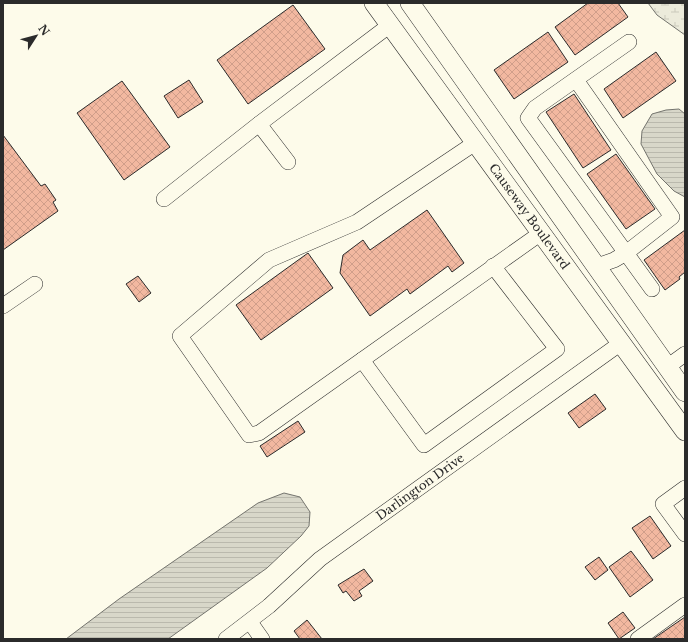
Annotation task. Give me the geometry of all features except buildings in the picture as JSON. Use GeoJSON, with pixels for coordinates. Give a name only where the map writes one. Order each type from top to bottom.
{"type":"FeatureCollection","features":[{"type":"Feature","properties":{"kind":"main road","name":"Causeway Boulevard"},"geometry":{"type":"LineString","coordinates":[[374,3],[685,431]]}},
{"type":"Feature","properties":{"kind":"main road"},"geometry":{"type":"LineString","coordinates":[[410,3],[685,392]]}},
{"type":"Feature","properties":{"kind":"main road"},"geometry":{"type":"LineString","coordinates":[[475,143],[485,143],[495,150],[580,265],[587,268],[597,266]]}},
{"type":"Feature","properties":{"kind":"main road"},"geometry":{"type":"LineString","coordinates":[[621,342],[633,346],[685,410]]}},
{"type":"Feature","properties":{"kind":"street"},"geometry":{"type":"LineString","coordinates":[[164,199],[259,124],[390,25]]}},
{"type":"Feature","properties":{"kind":"street"},"geometry":{"type":"LineString","coordinates":[[629,42],[535,108],[528,118],[652,289]]}},
{"type":"Feature","properties":{"kind":"street"},"geometry":{"type":"LineString","coordinates":[[576,80],[672,217],[626,253],[614,260],[597,266]]}},
{"type":"Feature","properties":{"kind":"street"},"geometry":{"type":"LineString","coordinates":[[259,124],[288,162]]}},
{"type":"Feature","properties":{"kind":"street"},"geometry":{"type":"LineString","coordinates":[[475,143],[357,222],[269,260],[180,336],[249,435],[259,433],[540,233]]}},
{"type":"Feature","properties":{"kind":"street"},"geometry":{"type":"LineString","coordinates":[[362,360],[424,445],[557,349],[494,266]]}},
{"type":"Feature","properties":{"kind":"street"},"geometry":{"type":"LineString","coordinates":[[3,306],[35,284]]}},
{"type":"Feature","properties":{"kind":"street","name":"Darlington Drive"},"geometry":{"type":"LineString","coordinates":[[226,639],[250,622],[320,560],[621,342]]}},
{"type":"Feature","properties":{"kind":"street"},"geometry":{"type":"LineString","coordinates":[[667,367],[685,354]]}},
{"type":"Feature","properties":{"kind":"street"},"geometry":{"type":"LineString","coordinates":[[685,488],[663,504],[685,534]]}},
{"type":"Feature","properties":{"kind":"street"},"geometry":{"type":"LineString","coordinates":[[638,639],[685,605]]}},
{"type":"Feature","properties":{"kind":"street"},"geometry":{"type":"LineString","coordinates":[[250,622],[262,639]]}},
{"type":"Feature","properties":{"kind":"green space"},"geometry":{"type":"Polygon","coordinates":[[[648,3],[685,3],[685,35],[657,15],[648,3]]]}},
{"type":"Feature","properties":{"kind":"shaded area"},"geometry":{"type":"Polygon","coordinates":[[[679,109],[685,114],[685,197],[674,191],[657,174],[641,144],[642,131],[652,114],[666,110],[679,109]]]}},
{"type":"Feature","properties":{"kind":"shaded area"},"geometry":{"type":"Polygon","coordinates":[[[284,493],[300,497],[310,512],[309,526],[301,536],[267,568],[168,639],[66,639],[119,599],[258,503],[284,493]]]}}]}
